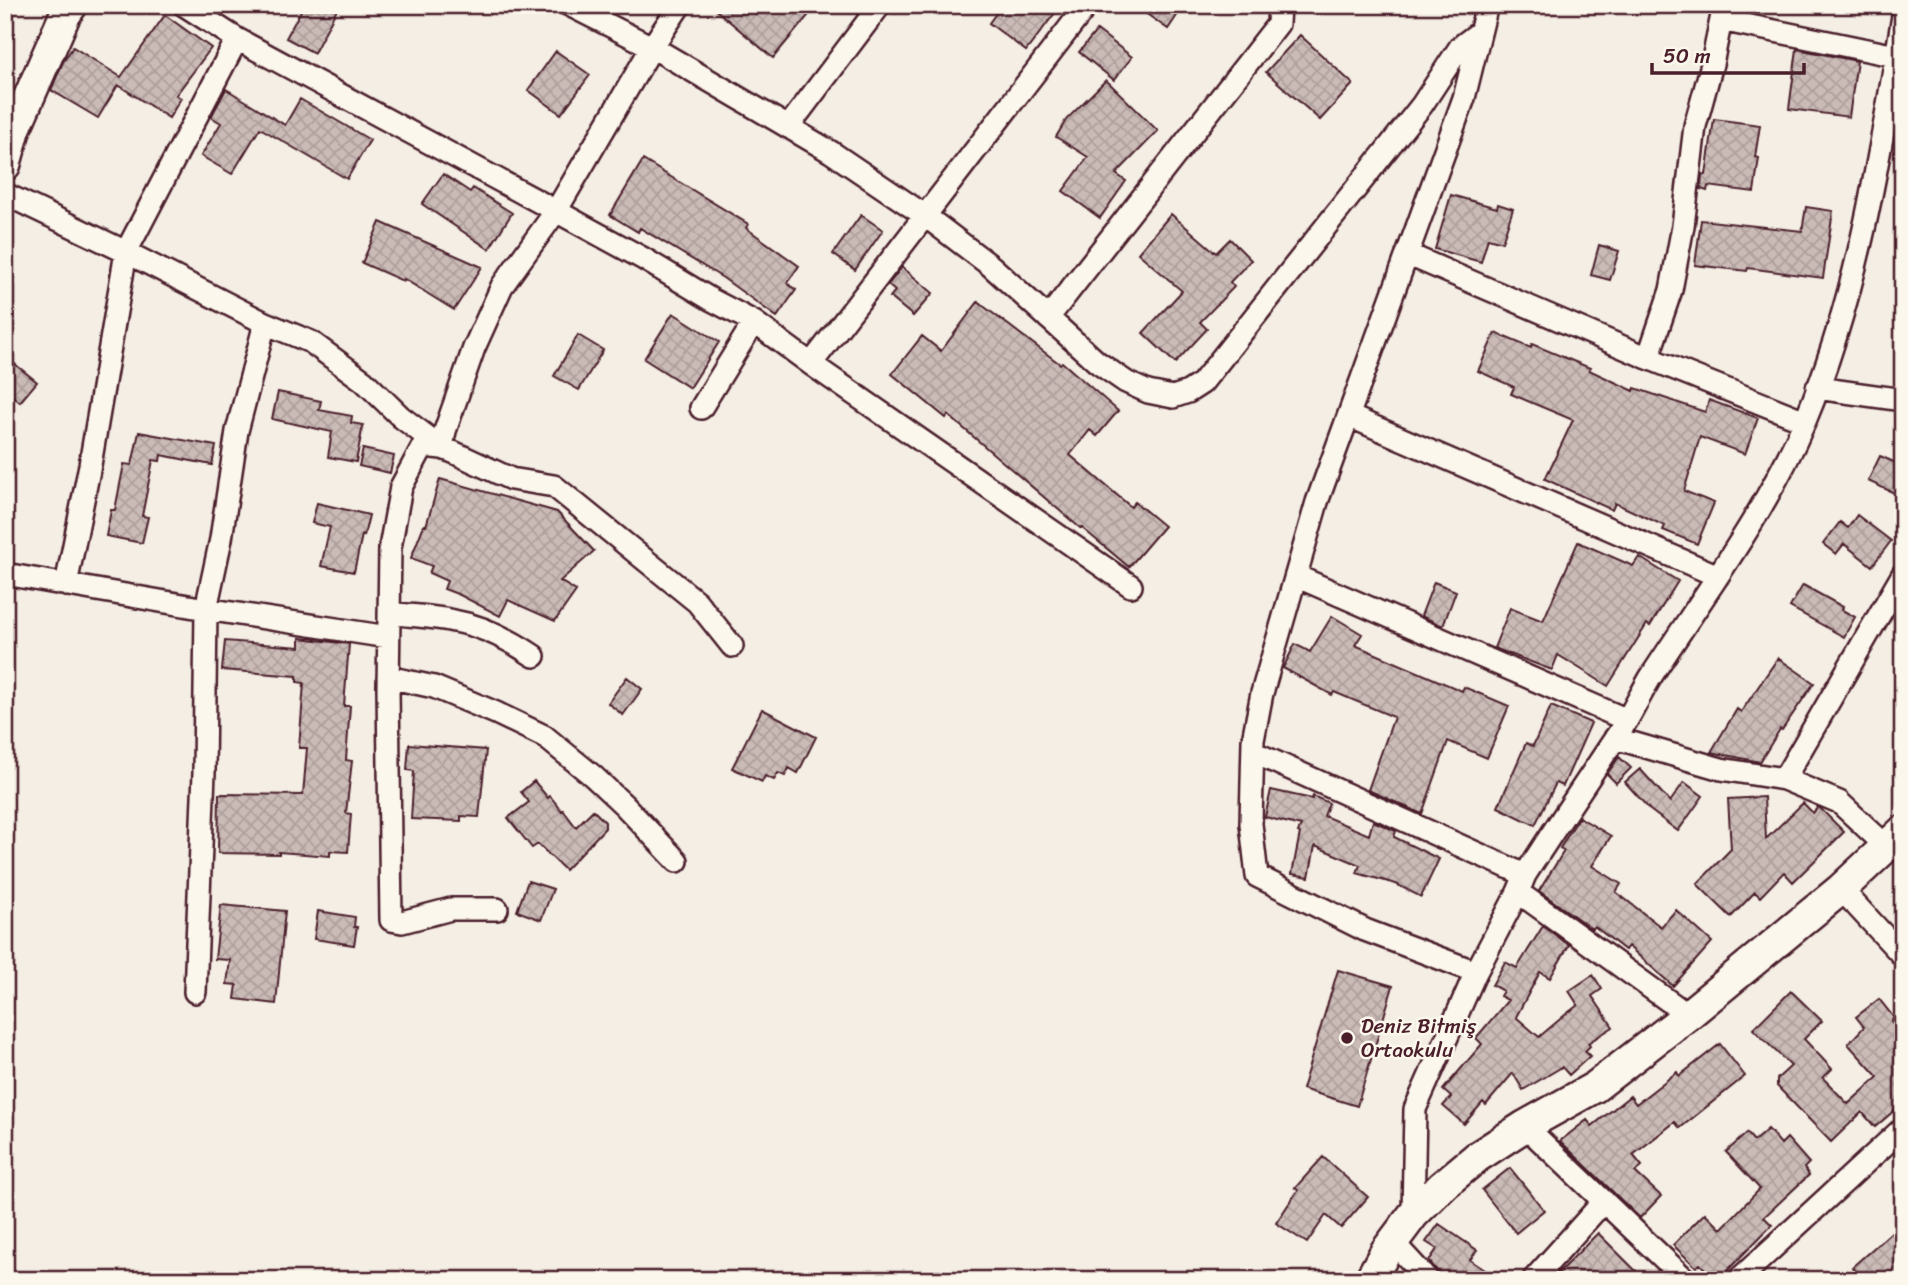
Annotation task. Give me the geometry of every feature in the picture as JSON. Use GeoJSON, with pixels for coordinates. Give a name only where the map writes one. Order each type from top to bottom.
{"type":"FeatureCollection","features":[{"type":"Feature","properties":{"kind":"street"},"geometry":{"type":"LineString","coordinates":[[5,165],[16,129],[65,15],[72,5]]}},
{"type":"Feature","properties":{"kind":"street"},"geometry":{"type":"LineString","coordinates":[[184,5],[237,39],[644,259],[754,322],[1131,586]]}},
{"type":"Feature","properties":{"kind":"street"},"geometry":{"type":"LineString","coordinates":[[569,5],[652,47],[831,152],[924,215],[990,266],[1097,362],[1126,382],[1148,392],[1173,397],[1202,383],[1422,105],[1460,47],[1480,32]]}},
{"type":"Feature","properties":{"kind":"street"},"geometry":{"type":"LineString","coordinates":[[442,448],[474,348],[502,286],[556,211],[652,47],[680,5]]}},
{"type":"Feature","properties":{"kind":"street"},"geometry":{"type":"LineString","coordinates":[[788,127],[880,5]]}},
{"type":"Feature","properties":{"kind":"street"},"geometry":{"type":"LineString","coordinates":[[811,364],[1087,5]]}},
{"type":"Feature","properties":{"kind":"street"},"geometry":{"type":"LineString","coordinates":[[1048,317],[1278,24],[1279,5]]}},
{"type":"Feature","properties":{"kind":"street"},"geometry":{"type":"LineString","coordinates":[[1476,972],[1365,930],[1257,876],[1251,824],[1253,740],[1262,693],[1317,502],[1464,98],[1487,5]]}},
{"type":"Feature","properties":{"kind":"street"},"geometry":{"type":"LineString","coordinates":[[1648,358],[1671,289],[1683,226],[1695,126],[1712,64],[1722,13],[1896,56]]}},
{"type":"Feature","properties":{"kind":"street"},"geometry":{"type":"LineString","coordinates":[[1413,1215],[1415,1109],[1476,972],[1522,884],[1651,677],[1767,499],[1805,421],[1836,334],[1864,230],[1903,16]]}},
{"type":"Feature","properties":{"kind":"street"},"geometry":{"type":"LineString","coordinates":[[66,585],[90,465],[126,252],[237,39]]}},
{"type":"Feature","properties":{"kind":"street"},"geometry":{"type":"LineString","coordinates":[[5,194],[265,323],[311,342],[364,381],[401,417],[442,448]]}},
{"type":"Feature","properties":{"kind":"street"},"geometry":{"type":"LineString","coordinates":[[1408,254],[1648,358],[1805,421]]}},
{"type":"Feature","properties":{"kind":"street"},"geometry":{"type":"LineString","coordinates":[[701,408],[754,322]]}},
{"type":"Feature","properties":{"kind":"street"},"geometry":{"type":"LineString","coordinates":[[195,992],[204,773],[206,609],[221,539],[237,431],[265,323]]}},
{"type":"Feature","properties":{"kind":"street"},"geometry":{"type":"LineString","coordinates":[[1817,388],[1903,400]]}},
{"type":"Feature","properties":{"kind":"street"},"geometry":{"type":"LineString","coordinates":[[1349,416],[1718,576]]}},
{"type":"Feature","properties":{"kind":"street"},"geometry":{"type":"LineString","coordinates":[[497,909],[451,909],[402,922],[391,920],[388,677],[390,548],[401,487],[424,446],[453,452],[511,479],[554,486],[697,602],[732,646]]}},
{"type":"Feature","properties":{"kind":"street"},"geometry":{"type":"LineString","coordinates":[[5,574],[388,637]]}},
{"type":"Feature","properties":{"kind":"street"},"geometry":{"type":"LineString","coordinates":[[1784,779],[1903,574]]}},
{"type":"Feature","properties":{"kind":"street"},"geometry":{"type":"LineString","coordinates":[[1296,576],[1621,729],[1721,769],[1784,779],[1839,802],[1894,839],[1841,888],[1688,1015],[1595,1087],[1525,1126],[1477,1157],[1441,1187],[1413,1215],[1370,1280]]}},
{"type":"Feature","properties":{"kind":"street"},"geometry":{"type":"LineString","coordinates":[[389,613],[455,621],[488,631],[534,656]]}},
{"type":"Feature","properties":{"kind":"street"},"geometry":{"type":"LineString","coordinates":[[388,677],[434,687],[544,736],[593,776],[677,861]]}},
{"type":"Feature","properties":{"kind":"street"},"geometry":{"type":"LineString","coordinates":[[1253,752],[1522,884],[1688,1015]]}},
{"type":"Feature","properties":{"kind":"street"},"geometry":{"type":"LineString","coordinates":[[1841,888],[1903,956]]}},
{"type":"Feature","properties":{"kind":"street"},"geometry":{"type":"LineString","coordinates":[[1525,1126],[1686,1280]]}},
{"type":"Feature","properties":{"kind":"street"},"geometry":{"type":"LineString","coordinates":[[1738,1280],[1903,1128]]}},
{"type":"Feature","properties":{"kind":"street"},"geometry":{"type":"LineString","coordinates":[[1533,1280],[1604,1201]]}},
{"type":"Feature","properties":{"kind":"street"},"geometry":{"type":"LineString","coordinates":[[1393,1242],[1429,1280]]}},
{"type":"Feature","properties":{"kind":"building"},"geometry":{"type":"Polygon","coordinates":[[[304,5],[339,5],[314,53],[286,38],[304,5]]]}},
{"type":"Feature","properties":{"kind":"building"},"geometry":{"type":"Polygon","coordinates":[[[710,5],[817,5],[773,58],[710,5]]]}},
{"type":"Feature","properties":{"kind":"building"},"geometry":{"type":"Polygon","coordinates":[[[1002,5],[1061,5],[1026,51],[989,23],[1002,5]]]}},
{"type":"Feature","properties":{"kind":"building"},"geometry":{"type":"Polygon","coordinates":[[[1134,5],[1184,5],[1168,29],[1134,5]]]}},
{"type":"Feature","properties":{"kind":"building"},"geometry":{"type":"Polygon","coordinates":[[[165,15],[211,48],[176,95],[181,98],[169,118],[118,85],[98,118],[51,90],[73,47],[121,77],[165,15]]]}},
{"type":"Feature","properties":{"kind":"building"},"geometry":{"type":"Polygon","coordinates":[[[1097,30],[1132,57],[1114,80],[1079,52],[1097,30]]]}},
{"type":"Feature","properties":{"kind":"building"},"geometry":{"type":"Polygon","coordinates":[[[1300,35],[1353,84],[1320,120],[1266,72],[1300,35]]]}},
{"type":"Feature","properties":{"kind":"building"},"geometry":{"type":"Polygon","coordinates":[[[1797,49],[1857,61],[1849,117],[1789,109],[1797,49]]]}},
{"type":"Feature","properties":{"kind":"building"},"geometry":{"type":"Polygon","coordinates":[[[556,51],[590,75],[561,114],[528,90],[556,51]]]}},
{"type":"Feature","properties":{"kind":"building"},"geometry":{"type":"Polygon","coordinates":[[[1106,80],[1158,131],[1116,174],[1126,181],[1100,218],[1063,191],[1088,157],[1056,137],[1066,120],[1106,80]]]}},
{"type":"Feature","properties":{"kind":"building"},"geometry":{"type":"Polygon","coordinates":[[[226,89],[285,125],[300,99],[370,140],[347,179],[260,128],[232,174],[201,156],[221,123],[211,117],[226,89]]]}},
{"type":"Feature","properties":{"kind":"building"},"geometry":{"type":"Polygon","coordinates":[[[1714,119],[1760,125],[1755,157],[1759,158],[1754,192],[1708,186],[1707,191],[1701,189],[1702,174],[1706,175],[1714,119]]]}},
{"type":"Feature","properties":{"kind":"building"},"geometry":{"type":"Polygon","coordinates":[[[643,160],[748,224],[746,228],[799,266],[787,283],[796,290],[777,317],[723,278],[640,228],[638,232],[610,215],[643,160]]]}},
{"type":"Feature","properties":{"kind":"building"},"geometry":{"type":"Polygon","coordinates":[[[443,174],[470,192],[473,188],[512,213],[489,249],[422,204],[443,174]]]}},
{"type":"Feature","properties":{"kind":"building"},"geometry":{"type":"Polygon","coordinates":[[[1451,195],[1497,208],[1498,204],[1513,209],[1502,242],[1488,238],[1481,262],[1435,249],[1451,195]]]}},
{"type":"Feature","properties":{"kind":"building"},"geometry":{"type":"Polygon","coordinates":[[[1806,207],[1833,211],[1823,278],[1748,268],[1747,271],[1695,265],[1701,220],[1802,231],[1806,207]]]}},
{"type":"Feature","properties":{"kind":"building"},"geometry":{"type":"Polygon","coordinates":[[[1171,214],[1216,253],[1230,239],[1251,260],[1230,282],[1234,287],[1200,322],[1207,329],[1175,363],[1143,333],[1182,291],[1138,253],[1171,214]]]}},
{"type":"Feature","properties":{"kind":"building"},"geometry":{"type":"Polygon","coordinates":[[[861,215],[883,230],[855,270],[833,254],[861,215]]]}},
{"type":"Feature","properties":{"kind":"building"},"geometry":{"type":"Polygon","coordinates":[[[380,222],[482,267],[454,310],[404,279],[403,281],[362,263],[380,222]]]}},
{"type":"Feature","properties":{"kind":"building"},"geometry":{"type":"Polygon","coordinates":[[[1599,245],[1619,251],[1610,280],[1591,275],[1599,245]]]}},
{"type":"Feature","properties":{"kind":"building"},"geometry":{"type":"Polygon","coordinates":[[[902,267],[933,293],[913,316],[890,297],[895,291],[888,285],[902,267]]]}},
{"type":"Feature","properties":{"kind":"building"},"geometry":{"type":"Polygon","coordinates":[[[978,302],[1060,364],[1062,362],[1118,411],[1097,436],[1090,430],[1070,455],[1131,507],[1135,502],[1164,526],[1129,567],[948,415],[946,418],[892,374],[922,336],[941,351],[978,302]]]}},
{"type":"Feature","properties":{"kind":"building"},"geometry":{"type":"Polygon","coordinates":[[[673,313],[719,342],[690,388],[644,359],[673,313]]]}},
{"type":"Feature","properties":{"kind":"building"},"geometry":{"type":"Polygon","coordinates":[[[1495,333],[1531,348],[1532,344],[1590,368],[1589,370],[1634,391],[1635,388],[1705,412],[1709,400],[1758,418],[1745,454],[1700,437],[1684,491],[1714,503],[1697,544],[1663,530],[1665,526],[1615,503],[1612,510],[1545,479],[1573,420],[1511,394],[1514,387],[1478,371],[1495,333]]]}},
{"type":"Feature","properties":{"kind":"building"},"geometry":{"type":"Polygon","coordinates":[[[578,335],[603,350],[579,390],[554,376],[578,335]]]}},
{"type":"Feature","properties":{"kind":"building"},"geometry":{"type":"Polygon","coordinates":[[[5,356],[37,382],[20,402],[5,390],[5,356]]]}},
{"type":"Feature","properties":{"kind":"building"},"geometry":{"type":"Polygon","coordinates":[[[278,392],[321,401],[319,410],[352,416],[351,423],[363,425],[356,462],[328,457],[332,432],[272,419],[278,392]]]}},
{"type":"Feature","properties":{"kind":"building"},"geometry":{"type":"Polygon","coordinates":[[[139,432],[216,446],[212,465],[161,455],[160,461],[153,460],[142,516],[148,517],[142,543],[106,536],[111,510],[115,510],[124,464],[132,465],[139,432]]]}},
{"type":"Feature","properties":{"kind":"building"},"geometry":{"type":"Polygon","coordinates":[[[363,449],[394,456],[390,473],[359,466],[363,449]]]}},
{"type":"Feature","properties":{"kind":"building"},"geometry":{"type":"Polygon","coordinates":[[[1880,456],[1903,466],[1903,497],[1868,481],[1880,456]]]}},
{"type":"Feature","properties":{"kind":"building"},"geometry":{"type":"Polygon","coordinates":[[[440,479],[557,512],[594,551],[560,581],[576,591],[555,621],[508,600],[500,616],[444,589],[447,581],[429,573],[432,566],[411,558],[424,525],[426,526],[440,479]]]}},
{"type":"Feature","properties":{"kind":"building"},"geometry":{"type":"Polygon","coordinates":[[[317,503],[369,515],[354,572],[321,566],[330,527],[312,523],[317,503]]]}},
{"type":"Feature","properties":{"kind":"building"},"geometry":{"type":"Polygon","coordinates":[[[1857,515],[1891,541],[1872,566],[1844,544],[1836,554],[1823,544],[1840,522],[1848,528],[1857,515]]]}},
{"type":"Feature","properties":{"kind":"building"},"geometry":{"type":"Polygon","coordinates":[[[1578,542],[1633,566],[1639,557],[1678,581],[1608,686],[1558,655],[1552,670],[1494,648],[1510,608],[1543,621],[1578,542]]]}},
{"type":"Feature","properties":{"kind":"building"},"geometry":{"type":"Polygon","coordinates":[[[1434,582],[1456,591],[1443,626],[1421,616],[1434,582]]]}},
{"type":"Feature","properties":{"kind":"building"},"geometry":{"type":"Polygon","coordinates":[[[1803,585],[1843,607],[1842,610],[1855,617],[1844,637],[1790,607],[1803,585]]]}},
{"type":"Feature","properties":{"kind":"building"},"geometry":{"type":"Polygon","coordinates":[[[1332,616],[1362,634],[1355,645],[1462,691],[1464,687],[1509,706],[1487,758],[1448,741],[1422,814],[1368,790],[1394,717],[1334,692],[1332,695],[1283,668],[1295,644],[1310,652],[1332,616]]]}},
{"type":"Feature","properties":{"kind":"building"},"geometry":{"type":"Polygon","coordinates":[[[300,638],[349,644],[344,706],[350,706],[346,760],[352,761],[346,813],[351,814],[348,852],[330,851],[330,856],[279,852],[218,853],[219,794],[303,795],[307,748],[299,748],[304,683],[297,682],[297,676],[222,670],[225,641],[300,647],[300,638]]]}},
{"type":"Feature","properties":{"kind":"building"},"geometry":{"type":"Polygon","coordinates":[[[1778,658],[1814,683],[1782,730],[1780,729],[1760,762],[1711,752],[1737,709],[1741,712],[1778,658]]]}},
{"type":"Feature","properties":{"kind":"building"},"geometry":{"type":"Polygon","coordinates":[[[627,677],[642,689],[623,715],[608,703],[627,677]]]}},
{"type":"Feature","properties":{"kind":"building"},"geometry":{"type":"Polygon","coordinates":[[[1551,706],[1591,723],[1563,786],[1556,783],[1535,825],[1498,807],[1526,743],[1533,746],[1551,706]]]}},
{"type":"Feature","properties":{"kind":"building"},"geometry":{"type":"Polygon","coordinates":[[[762,709],[816,737],[798,773],[789,768],[785,776],[778,773],[774,780],[765,776],[762,782],[732,768],[762,709]]]}},
{"type":"Feature","properties":{"kind":"building"},"geometry":{"type":"Polygon","coordinates":[[[409,744],[486,750],[479,817],[461,816],[461,821],[411,819],[414,771],[407,770],[409,744]]]}},
{"type":"Feature","properties":{"kind":"building"},"geometry":{"type":"Polygon","coordinates":[[[1619,757],[1631,768],[1616,783],[1607,774],[1619,757]]]}},
{"type":"Feature","properties":{"kind":"building"},"geometry":{"type":"Polygon","coordinates":[[[1640,769],[1670,802],[1684,782],[1703,796],[1678,831],[1650,810],[1625,782],[1640,769]]]}},
{"type":"Feature","properties":{"kind":"building"},"geometry":{"type":"Polygon","coordinates":[[[534,781],[576,827],[593,810],[605,822],[605,828],[565,870],[538,844],[532,848],[508,818],[529,802],[521,792],[534,781]]]}},
{"type":"Feature","properties":{"kind":"building"},"geometry":{"type":"Polygon","coordinates":[[[1271,790],[1312,799],[1313,796],[1329,803],[1324,816],[1369,835],[1373,821],[1396,831],[1394,837],[1439,859],[1421,897],[1396,884],[1357,873],[1360,865],[1315,846],[1309,877],[1292,874],[1301,826],[1265,817],[1271,790]]]}},
{"type":"Feature","properties":{"kind":"building"},"geometry":{"type":"Polygon","coordinates":[[[1764,797],[1766,839],[1803,803],[1813,813],[1818,807],[1821,809],[1844,832],[1793,882],[1784,872],[1760,897],[1755,892],[1731,917],[1697,884],[1731,849],[1728,799],[1764,797]]]}},
{"type":"Feature","properties":{"kind":"building"},"geometry":{"type":"Polygon","coordinates":[[[1579,817],[1611,836],[1592,866],[1621,884],[1616,892],[1661,927],[1676,910],[1712,942],[1673,986],[1628,946],[1625,950],[1594,926],[1592,929],[1539,891],[1564,851],[1560,848],[1579,817]]]}},
{"type":"Feature","properties":{"kind":"building"},"geometry":{"type":"Polygon","coordinates":[[[528,881],[553,889],[541,920],[517,911],[528,881]]]}},
{"type":"Feature","properties":{"kind":"building"},"geometry":{"type":"Polygon","coordinates":[[[221,905],[285,911],[276,1004],[235,999],[237,985],[227,984],[230,960],[215,959],[221,905]]]}},
{"type":"Feature","properties":{"kind":"building"},"geometry":{"type":"Polygon","coordinates":[[[318,911],[355,917],[354,927],[357,927],[354,945],[314,939],[318,911]]]}},
{"type":"Feature","properties":{"kind":"building"},"geometry":{"type":"Polygon","coordinates":[[[1543,926],[1569,945],[1550,978],[1540,972],[1516,1017],[1539,1037],[1578,1005],[1569,991],[1593,975],[1602,989],[1592,996],[1613,1027],[1588,1043],[1590,1046],[1585,1051],[1590,1056],[1569,1075],[1562,1067],[1523,1090],[1513,1073],[1486,1105],[1483,1102],[1464,1124],[1443,1106],[1451,1097],[1443,1090],[1482,1044],[1476,1038],[1508,1000],[1500,996],[1503,991],[1492,985],[1505,962],[1517,968],[1543,926]]]}},
{"type":"Feature","properties":{"kind":"building","name":"Deniz Bitmiş Ortaokulu"},"geometry":{"type":"Polygon","coordinates":[[[1338,970],[1393,986],[1357,1106],[1302,1089],[1338,970]]]}},
{"type":"Feature","properties":{"kind":"building"},"geometry":{"type":"Polygon","coordinates":[[[1791,991],[1822,1021],[1804,1039],[1832,1069],[1823,1078],[1848,1104],[1878,1077],[1848,1044],[1864,1027],[1856,1017],[1879,999],[1894,1018],[1891,1021],[1903,1034],[1903,1103],[1875,1127],[1862,1112],[1831,1142],[1777,1086],[1777,1079],[1791,1066],[1753,1029],[1791,991]]]}},
{"type":"Feature","properties":{"kind":"building"},"geometry":{"type":"Polygon","coordinates":[[[1720,1044],[1745,1076],[1680,1128],[1675,1122],[1633,1155],[1642,1166],[1635,1172],[1661,1196],[1640,1218],[1560,1141],[1587,1120],[1592,1126],[1630,1096],[1636,1104],[1677,1072],[1679,1076],[1720,1044]]]}},
{"type":"Feature","properties":{"kind":"building"},"geometry":{"type":"Polygon","coordinates":[[[1768,1129],[1781,1144],[1787,1138],[1809,1163],[1804,1168],[1809,1175],[1764,1217],[1772,1225],[1716,1280],[1700,1264],[1696,1267],[1673,1245],[1705,1213],[1721,1229],[1760,1189],[1726,1152],[1747,1133],[1754,1141],[1768,1129]]]}},
{"type":"Feature","properties":{"kind":"building"},"geometry":{"type":"Polygon","coordinates":[[[1323,1157],[1368,1197],[1341,1228],[1326,1215],[1307,1243],[1276,1223],[1298,1190],[1295,1188],[1323,1157]]]}},
{"type":"Feature","properties":{"kind":"building"},"geometry":{"type":"Polygon","coordinates":[[[1510,1168],[1544,1210],[1516,1233],[1482,1190],[1510,1168]]]}},
{"type":"Feature","properties":{"kind":"building"},"geometry":{"type":"Polygon","coordinates":[[[1903,1222],[1903,1280],[1863,1280],[1852,1267],[1903,1222]]]}},
{"type":"Feature","properties":{"kind":"building"},"geometry":{"type":"Polygon","coordinates":[[[1439,1224],[1477,1250],[1470,1260],[1500,1280],[1441,1280],[1429,1261],[1437,1249],[1426,1242],[1439,1224]]]}},
{"type":"Feature","properties":{"kind":"building"},"geometry":{"type":"Polygon","coordinates":[[[1598,1233],[1645,1280],[1551,1280],[1598,1233]]]}},
{"type":"Feature","properties":{"kind":"place","name":"Deniz Bitmiş Ortaokulu"},"geometry":{"type":"Point","coordinates":[1347,1038]}}]}
